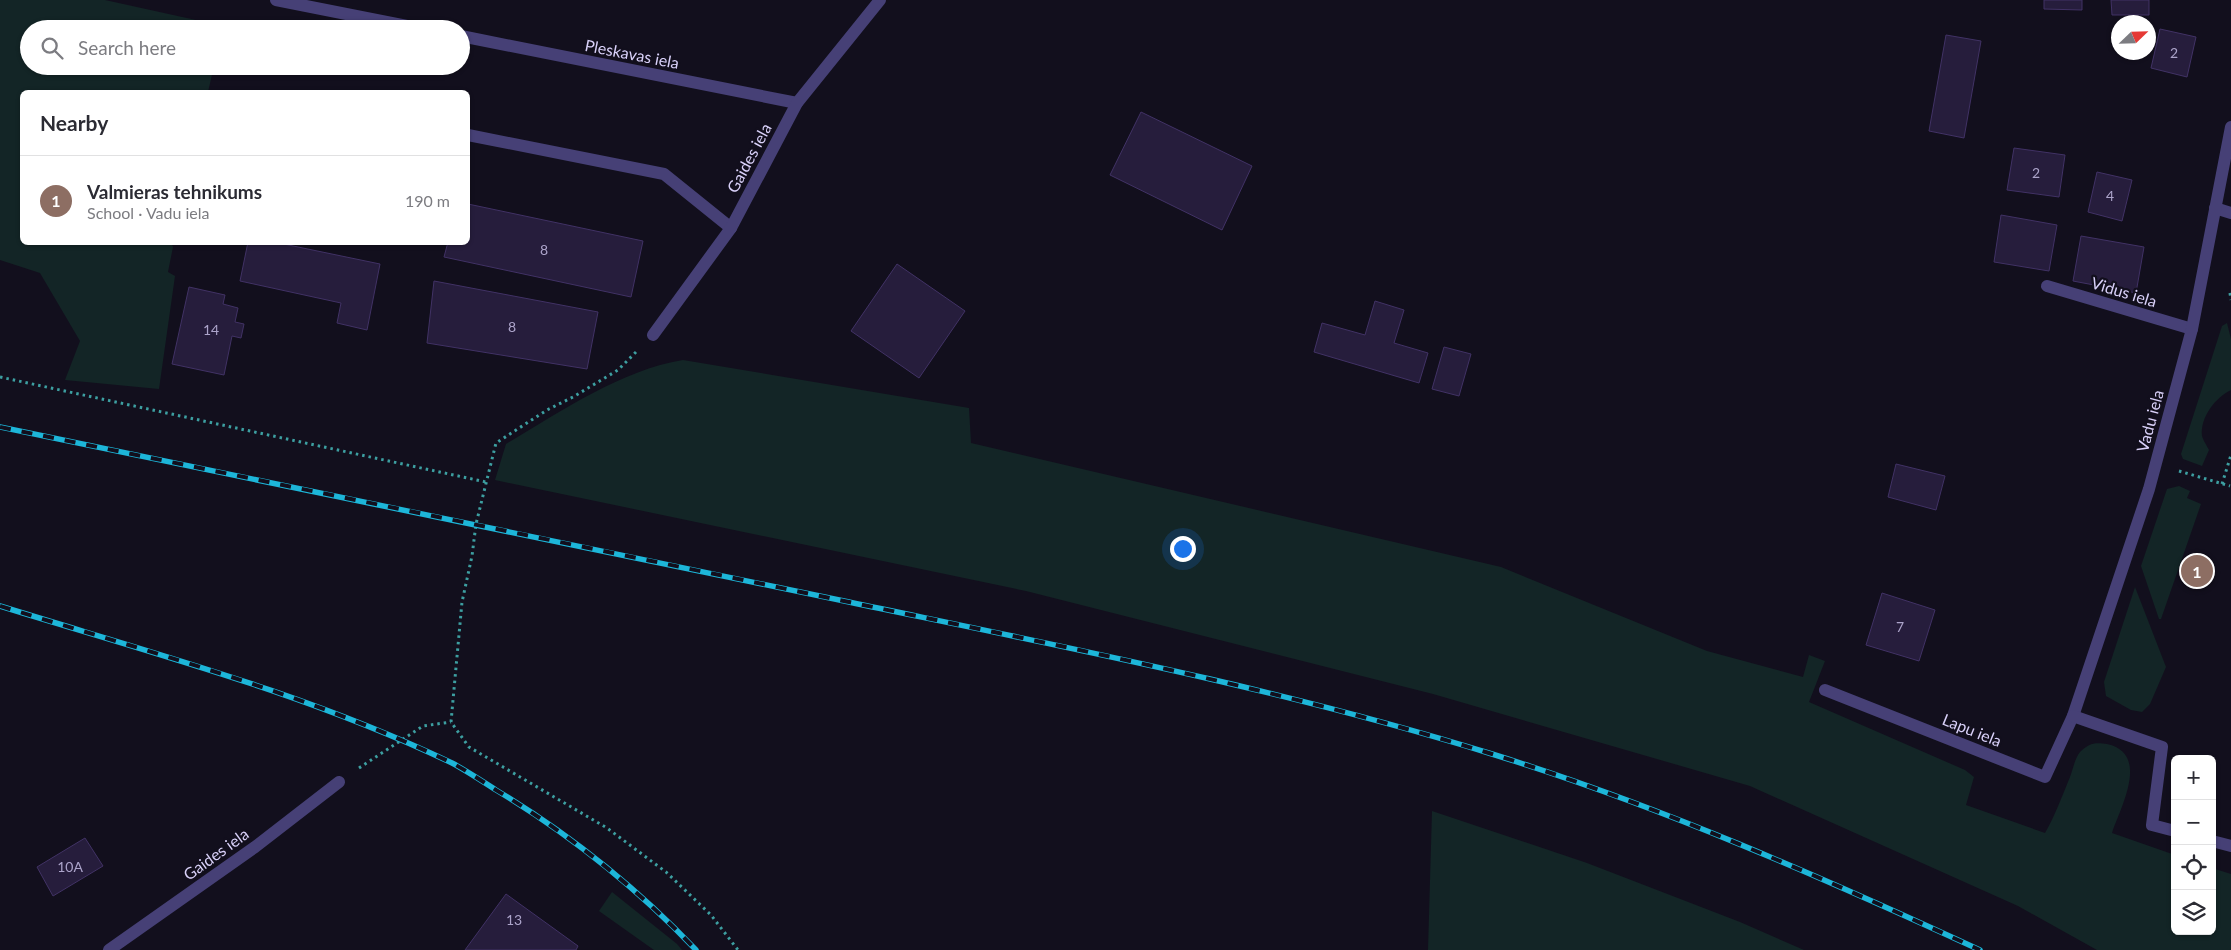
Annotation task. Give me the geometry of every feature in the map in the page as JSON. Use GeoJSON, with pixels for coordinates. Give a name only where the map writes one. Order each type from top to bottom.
{"type":"FeatureCollection","features":[{"type":"Feature","properties":{"kind":"street"},"geometry":{"type":"LineString","coordinates":[[276,0],[377,20]]}},
{"type":"Feature","properties":{"kind":"street","name":"Gaides iela"},"geometry":{"type":"LineString","coordinates":[[653,335],[731,228],[797,102],[880,0]]}},
{"type":"Feature","properties":{"kind":"street","name":"Pleskavas iela"},"geometry":{"type":"LineString","coordinates":[[470,38],[797,102]]}},
{"type":"Feature","properties":{"kind":"street","name":"Vadu iela"},"geometry":{"type":"LineString","coordinates":[[2073,716],[2149,489],[2192,329],[2231,127]]}},
{"type":"Feature","properties":{"kind":"street"},"geometry":{"type":"LineString","coordinates":[[470,135],[664,174],[731,228]]}},
{"type":"Feature","properties":{"kind":"street"},"geometry":{"type":"LineString","coordinates":[[2215,208],[2231,213]]}},
{"type":"Feature","properties":{"kind":"street","name":"Vidus iela"},"geometry":{"type":"LineString","coordinates":[[2047,286],[2192,329]]}},
{"type":"Feature","properties":{"kind":"street","name":"Lapu iela"},"geometry":{"type":"LineString","coordinates":[[1826,690],[2045,777],[2073,716]]}},
{"type":"Feature","properties":{"kind":"street"},"geometry":{"type":"LineString","coordinates":[[2073,716],[2162,747],[2152,825],[2171,830]]}},
{"type":"Feature","properties":{"kind":"street","name":"Gaides iela"},"geometry":{"type":"LineString","coordinates":[[116,948],[339,782]]}},
{"type":"Feature","properties":{"kind":"street"},"geometry":{"type":"LineString","coordinates":[[2216,842],[2231,846]]}},
{"type":"Feature","properties":{"kind":"path"},"geometry":{"type":"LineString","coordinates":[[2230,293],[2231,300]]}},
{"type":"Feature","properties":{"kind":"path"},"geometry":{"type":"LineString","coordinates":[[653,335],[618,370],[573,398],[547,410],[496,443],[476,524],[472,556],[462,602],[450,722],[469,747],[606,828],[666,872],[711,915],[738,950]]}},
{"type":"Feature","properties":{"kind":"path"},"geometry":{"type":"LineString","coordinates":[[0,377],[486,482]]}},
{"type":"Feature","properties":{"kind":"path"},"geometry":{"type":"LineString","coordinates":[[2222,484],[2231,455]]}},
{"type":"Feature","properties":{"kind":"path"},"geometry":{"type":"LineString","coordinates":[[2178,471],[2230,486]]}},
{"type":"Feature","properties":{"kind":"path"},"geometry":{"type":"LineString","coordinates":[[339,782],[423,726],[450,722]]}},
{"type":"Feature","properties":{"kind":"shaded area"},"geometry":{"type":"Polygon","coordinates":[[[0,0],[105,0],[196,20],[20,20],[20,75],[212,75],[208,90],[20,90],[20,245],[172,245],[168,272],[175,276],[159,389],[65,380],[80,341],[40,273],[0,260],[0,0]]]}},
{"type":"Feature","properties":{"kind":"shaded area"},"geometry":{"type":"Polygon","coordinates":[[[2227,323],[2231,339],[2231,390],[2220,397],[2206,415],[2202,436],[2209,450],[2202,466],[2183,459],[2181,454],[2222,326],[2227,323]]]}},
{"type":"Feature","properties":{"kind":"shaded area"},"geometry":{"type":"Polygon","coordinates":[[[683,360],[969,408],[971,443],[1501,567],[1707,651],[1803,677],[1809,655],[1825,661],[1809,702],[1965,770],[1974,777],[1966,805],[2045,833],[2058,806],[2078,754],[2092,744],[2107,744],[2120,750],[2127,759],[2130,770],[2126,796],[2112,833],[2171,854],[2171,935],[2216,935],[2216,869],[2231,874],[2231,950],[2097,950],[2018,906],[1750,786],[1433,694],[1026,591],[495,480],[506,444],[592,394],[637,373],[683,360]]]}},
{"type":"Feature","properties":{"kind":"shaded area"},"geometry":{"type":"Polygon","coordinates":[[[2179,486],[2190,491],[2187,498],[2201,504],[2161,619],[2159,619],[2141,566],[2167,489],[2179,486]]]}},
{"type":"Feature","properties":{"kind":"shaded area"},"geometry":{"type":"Polygon","coordinates":[[[2135,587],[2166,667],[2150,704],[2142,712],[2131,710],[2106,696],[2104,682],[2135,587]]]}},
{"type":"Feature","properties":{"kind":"shaded area"},"geometry":{"type":"Polygon","coordinates":[[[1432,811],[1587,863],[1740,922],[1804,950],[1428,950],[1432,811]]]}},
{"type":"Feature","properties":{"kind":"shaded area"},"geometry":{"type":"Polygon","coordinates":[[[612,892],[682,950],[654,950],[599,911],[612,892]]]}},
{"type":"Feature","properties":{"kind":"building"},"geometry":{"type":"Polygon","coordinates":[[[2044,0],[2082,0],[2082,10],[2044,9],[2044,0]]]}},
{"type":"Feature","properties":{"kind":"building"},"geometry":{"type":"Polygon","coordinates":[[[2111,0],[2149,0],[2149,15],[2112,15],[2111,0]]]}},
{"type":"Feature","properties":{"kind":"building"},"geometry":{"type":"Polygon","coordinates":[[[2160,29],[2196,37],[2187,77],[2151,68],[2153,60],[2156,60],[2156,46],[2160,29]]]}},
{"type":"Feature","properties":{"kind":"building"},"geometry":{"type":"Polygon","coordinates":[[[1946,35],[1981,41],[1964,138],[1929,131],[1946,35]]]}},
{"type":"Feature","properties":{"kind":"building"},"geometry":{"type":"Polygon","coordinates":[[[1141,112],[1252,166],[1222,230],[1110,175],[1141,112]]]}},
{"type":"Feature","properties":{"kind":"building"},"geometry":{"type":"Polygon","coordinates":[[[2014,148],[2065,155],[2059,197],[2007,190],[2014,148]]]}},
{"type":"Feature","properties":{"kind":"building"},"geometry":{"type":"Polygon","coordinates":[[[2097,172],[2132,180],[2122,221],[2088,212],[2097,172]]]}},
{"type":"Feature","properties":{"kind":"building"},"geometry":{"type":"Polygon","coordinates":[[[470,204],[643,241],[631,297],[444,257],[447,245],[470,245],[470,204]]]}},
{"type":"Feature","properties":{"kind":"building"},"geometry":{"type":"Polygon","coordinates":[[[2001,215],[2057,225],[2049,271],[1994,262],[2001,215]]]}},
{"type":"Feature","properties":{"kind":"building"},"geometry":{"type":"Polygon","coordinates":[[[2081,236],[2144,247],[2136,293],[2073,281],[2081,236]]]}},
{"type":"Feature","properties":{"kind":"building"},"geometry":{"type":"Polygon","coordinates":[[[247,245],[288,245],[380,264],[367,330],[337,323],[341,303],[240,281],[247,245]]]}},
{"type":"Feature","properties":{"kind":"building"},"geometry":{"type":"Polygon","coordinates":[[[897,264],[965,311],[919,378],[851,331],[897,264]]]}},
{"type":"Feature","properties":{"kind":"building"},"geometry":{"type":"Polygon","coordinates":[[[434,281],[598,312],[587,369],[427,343],[434,281]]]}},
{"type":"Feature","properties":{"kind":"building"},"geometry":{"type":"Polygon","coordinates":[[[189,287],[225,295],[223,304],[238,308],[235,322],[244,324],[241,338],[232,336],[224,375],[172,364],[189,287]]]}},
{"type":"Feature","properties":{"kind":"building"},"geometry":{"type":"Polygon","coordinates":[[[1375,301],[1404,310],[1394,343],[1428,353],[1419,383],[1314,352],[1322,323],[1365,335],[1375,301]]]}},
{"type":"Feature","properties":{"kind":"building"},"geometry":{"type":"Polygon","coordinates":[[[1444,347],[1471,354],[1459,396],[1432,389],[1444,347]]]}},
{"type":"Feature","properties":{"kind":"building"},"geometry":{"type":"Polygon","coordinates":[[[1896,464],[1945,476],[1936,510],[1888,497],[1896,464]]]}},
{"type":"Feature","properties":{"kind":"building"},"geometry":{"type":"Polygon","coordinates":[[[1882,593],[1935,610],[1919,661],[1866,645],[1882,593]]]}},
{"type":"Feature","properties":{"kind":"building"},"geometry":{"type":"Polygon","coordinates":[[[85,838],[103,866],[53,896],[37,867],[85,838]]]}},
{"type":"Feature","properties":{"kind":"building"},"geometry":{"type":"Polygon","coordinates":[[[506,894],[578,946],[576,950],[465,950],[506,894]]]}},
{"type":"Feature","properties":{"kind":"railway"},"geometry":{"type":"LineString","coordinates":[[0,427],[1173,670],[1333,709],[1492,754],[1617,796],[1739,844],[1980,950]]}},
{"type":"Feature","properties":{"kind":"railway"},"geometry":{"type":"LineString","coordinates":[[0,606],[286,695],[397,738],[452,763],[550,825],[601,863],[650,905],[696,950]]}},
{"type":"Feature","properties":{"kind":"place","name":"Valmieras tehnikums"},"geometry":{"type":"Point","coordinates":[2197,571]}}]}
